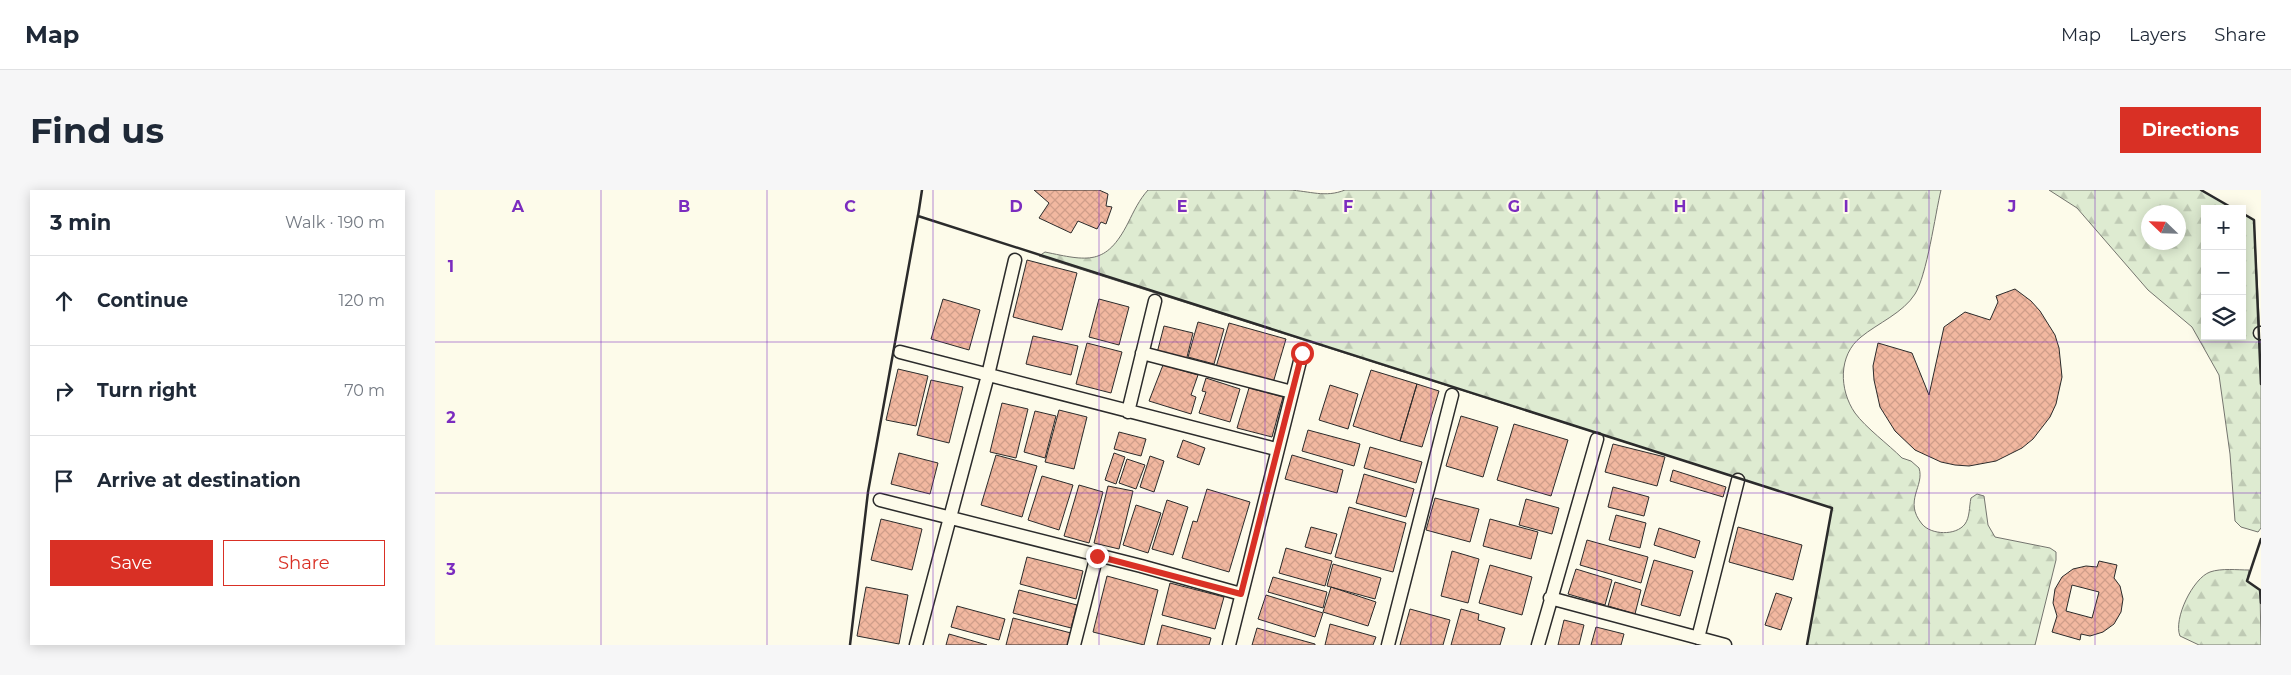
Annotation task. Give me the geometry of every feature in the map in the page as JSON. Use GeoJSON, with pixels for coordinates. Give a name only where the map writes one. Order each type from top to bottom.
{"type":"FeatureCollection","features":[{"type":"Feature","properties":{"kind":"street"},"geometry":{"type":"LineString","coordinates":[[916,645],[988,375],[1015,260]]}},
{"type":"Feature","properties":{"kind":"street"},"geometry":{"type":"LineString","coordinates":[[1128,412],[1155,301]]}},
{"type":"Feature","properties":{"kind":"street"},"geometry":{"type":"LineString","coordinates":[[900,352],[1276,449]]}},
{"type":"Feature","properties":{"kind":"street"},"geometry":{"type":"LineString","coordinates":[[1142,352],[1292,392]]}},
{"type":"Feature","properties":{"kind":"street"},"geometry":{"type":"LineString","coordinates":[[1229,645],[1276,449],[1302,353]]}},
{"type":"Feature","properties":{"kind":"street"},"geometry":{"type":"LineString","coordinates":[[1389,645],[1452,395]]}},
{"type":"Feature","properties":{"kind":"street"},"geometry":{"type":"LineString","coordinates":[[1538,645],[1597,439]]}},
{"type":"Feature","properties":{"kind":"street"},"geometry":{"type":"LineString","coordinates":[[1698,638],[1738,480]]}},
{"type":"Feature","properties":{"kind":"street"},"geometry":{"type":"LineString","coordinates":[[880,500],[1241,594]]}},
{"type":"Feature","properties":{"kind":"street"},"geometry":{"type":"LineString","coordinates":[[1074,645],[1097,556]]}},
{"type":"Feature","properties":{"kind":"street"},"geometry":{"type":"LineString","coordinates":[[1550,598],[1725,645]]}},
{"type":"Feature","properties":{"kind":"green space"},"geometry":{"type":"Polygon","coordinates":[[[1148,190],[1289,190],[1331,194],[1345,190],[1941,190],[1927,259],[1915,294],[1904,307],[1853,344],[1848,353],[1843,373],[1846,394],[1860,419],[1902,458],[1911,461],[1919,468],[1920,475],[1914,508],[1917,516],[1926,528],[1943,533],[1956,531],[1961,528],[1968,518],[1971,498],[1977,494],[1984,496],[1988,525],[1995,537],[2050,548],[2056,552],[2056,560],[2035,645],[1807,645],[1832,508],[1039,256],[1045,252],[1084,258],[1094,257],[1103,253],[1112,247],[1120,237],[1139,202],[1148,190]]]}},
{"type":"Feature","properties":{"kind":"green space"},"geometry":{"type":"Polygon","coordinates":[[[2049,190],[2201,190],[2227,205],[2201,205],[2201,340],[2246,340],[2246,215],[2254,220],[2261,354],[2261,528],[2258,532],[2241,527],[2235,521],[2230,454],[2219,375],[2192,327],[2148,290],[2077,208],[2049,190]]]}},
{"type":"Feature","properties":{"kind":"green space"},"geometry":{"type":"Polygon","coordinates":[[[2219,570],[2249,570],[2247,581],[2260,590],[2261,645],[2199,645],[2180,636],[2179,620],[2182,610],[2191,590],[2197,582],[2210,572],[2219,570]]]}},
{"type":"Feature","properties":{"kind":"building"},"geometry":{"type":"Polygon","coordinates":[[[1034,190],[1099,190],[1108,194],[1106,206],[1112,207],[1106,224],[1101,222],[1097,229],[1078,221],[1071,233],[1039,218],[1049,203],[1034,190]]]}},
{"type":"Feature","properties":{"kind":"building"},"geometry":{"type":"Polygon","coordinates":[[[1027,260],[1077,273],[1062,330],[1013,317],[1027,260]]]}},
{"type":"Feature","properties":{"kind":"building"},"geometry":{"type":"Polygon","coordinates":[[[2015,289],[2031,301],[2040,311],[2055,335],[2059,348],[2062,377],[2056,404],[2050,417],[2033,439],[2022,448],[1996,461],[1969,466],[1955,465],[1941,462],[1915,450],[1895,431],[1880,407],[1873,366],[1878,343],[1912,353],[1929,395],[1944,327],[1965,312],[1990,320],[1998,302],[1996,296],[2015,289]]]}},
{"type":"Feature","properties":{"kind":"building"},"geometry":{"type":"Polygon","coordinates":[[[943,299],[980,310],[969,350],[931,339],[943,299]]]}},
{"type":"Feature","properties":{"kind":"building"},"geometry":{"type":"Polygon","coordinates":[[[1099,299],[1129,307],[1119,345],[1089,337],[1099,299]]]}},
{"type":"Feature","properties":{"kind":"building"},"geometry":{"type":"Polygon","coordinates":[[[1198,322],[1224,329],[1214,364],[1188,357],[1198,322]]]}},
{"type":"Feature","properties":{"kind":"building"},"geometry":{"type":"Polygon","coordinates":[[[1229,323],[1286,339],[1273,383],[1216,367],[1229,323]]]}},
{"type":"Feature","properties":{"kind":"building"},"geometry":{"type":"Polygon","coordinates":[[[1164,326],[1193,333],[1186,361],[1157,353],[1164,326]]]}},
{"type":"Feature","properties":{"kind":"building"},"geometry":{"type":"Polygon","coordinates":[[[1033,336],[1078,346],[1071,375],[1026,364],[1033,336]]]}},
{"type":"Feature","properties":{"kind":"building"},"geometry":{"type":"Polygon","coordinates":[[[1087,343],[1122,352],[1111,393],[1076,384],[1087,343]]]}},
{"type":"Feature","properties":{"kind":"building"},"geometry":{"type":"Polygon","coordinates":[[[1163,365],[1198,375],[1191,395],[1196,397],[1191,414],[1149,401],[1163,365]]]}},
{"type":"Feature","properties":{"kind":"building"},"geometry":{"type":"Polygon","coordinates":[[[898,369],[928,376],[916,426],[886,420],[898,369]]]}},
{"type":"Feature","properties":{"kind":"building"},"geometry":{"type":"Polygon","coordinates":[[[1371,370],[1417,384],[1400,441],[1353,426],[1371,370]]]}},
{"type":"Feature","properties":{"kind":"building"},"geometry":{"type":"Polygon","coordinates":[[[1206,378],[1240,389],[1230,422],[1199,413],[1206,392],[1202,391],[1206,378]]]}},
{"type":"Feature","properties":{"kind":"building"},"geometry":{"type":"Polygon","coordinates":[[[931,380],[963,387],[949,443],[917,435],[931,380]]]}},
{"type":"Feature","properties":{"kind":"building"},"geometry":{"type":"Polygon","coordinates":[[[1417,384],[1439,391],[1422,447],[1400,441],[1417,384]]]}},
{"type":"Feature","properties":{"kind":"building"},"geometry":{"type":"Polygon","coordinates":[[[1330,385],[1358,394],[1348,429],[1319,420],[1330,385]]]}},
{"type":"Feature","properties":{"kind":"building"},"geometry":{"type":"Polygon","coordinates":[[[1249,388],[1283,397],[1272,437],[1237,428],[1249,388]]]}},
{"type":"Feature","properties":{"kind":"building"},"geometry":{"type":"Polygon","coordinates":[[[1002,403],[1028,409],[1016,458],[990,452],[1002,403]]]}},
{"type":"Feature","properties":{"kind":"building"},"geometry":{"type":"Polygon","coordinates":[[[1059,410],[1087,417],[1074,469],[1045,462],[1059,410]]]}},
{"type":"Feature","properties":{"kind":"building"},"geometry":{"type":"Polygon","coordinates":[[[1035,411],[1056,416],[1045,458],[1024,452],[1035,411]]]}},
{"type":"Feature","properties":{"kind":"building"},"geometry":{"type":"Polygon","coordinates":[[[1461,416],[1498,427],[1483,477],[1446,466],[1461,416]]]}},
{"type":"Feature","properties":{"kind":"building"},"geometry":{"type":"Polygon","coordinates":[[[1514,424],[1568,440],[1551,496],[1497,480],[1514,424]]]}},
{"type":"Feature","properties":{"kind":"building"},"geometry":{"type":"Polygon","coordinates":[[[1308,430],[1360,444],[1354,466],[1302,451],[1308,430]]]}},
{"type":"Feature","properties":{"kind":"building"},"geometry":{"type":"Polygon","coordinates":[[[1119,432],[1146,439],[1141,456],[1114,449],[1119,432]]]}},
{"type":"Feature","properties":{"kind":"building"},"geometry":{"type":"Polygon","coordinates":[[[1183,440],[1205,448],[1199,465],[1177,457],[1183,440]]]}},
{"type":"Feature","properties":{"kind":"building"},"geometry":{"type":"Polygon","coordinates":[[[1613,444],[1665,457],[1657,486],[1605,472],[1613,444]]]}},
{"type":"Feature","properties":{"kind":"building"},"geometry":{"type":"Polygon","coordinates":[[[1370,447],[1422,462],[1416,483],[1364,468],[1370,447]]]}},
{"type":"Feature","properties":{"kind":"building"},"geometry":{"type":"Polygon","coordinates":[[[899,453],[938,463],[930,494],[891,484],[899,453]]]}},
{"type":"Feature","properties":{"kind":"building"},"geometry":{"type":"Polygon","coordinates":[[[1114,453],[1125,457],[1116,484],[1105,480],[1114,453]]]}},
{"type":"Feature","properties":{"kind":"building"},"geometry":{"type":"Polygon","coordinates":[[[996,455],[1037,466],[1022,517],[981,505],[996,455]]]}},
{"type":"Feature","properties":{"kind":"building"},"geometry":{"type":"Polygon","coordinates":[[[1292,455],[1343,470],[1337,493],[1285,479],[1292,455]]]}},
{"type":"Feature","properties":{"kind":"building"},"geometry":{"type":"Polygon","coordinates":[[[1150,456],[1164,461],[1154,492],[1140,487],[1150,456]]]}},
{"type":"Feature","properties":{"kind":"building"},"geometry":{"type":"Polygon","coordinates":[[[1127,459],[1145,465],[1136,489],[1119,483],[1127,459]]]}},
{"type":"Feature","properties":{"kind":"building"},"geometry":{"type":"Polygon","coordinates":[[[1673,470],[1726,487],[1723,497],[1670,481],[1673,470]]]}},
{"type":"Feature","properties":{"kind":"building"},"geometry":{"type":"Polygon","coordinates":[[[1364,474],[1414,489],[1406,517],[1356,503],[1364,474]]]}},
{"type":"Feature","properties":{"kind":"building"},"geometry":{"type":"Polygon","coordinates":[[[1042,476],[1073,485],[1059,530],[1028,520],[1042,476]]]}},
{"type":"Feature","properties":{"kind":"building"},"geometry":{"type":"Polygon","coordinates":[[[1079,485],[1103,492],[1089,543],[1064,536],[1079,485]]]}},
{"type":"Feature","properties":{"kind":"building"},"geometry":{"type":"Polygon","coordinates":[[[1108,486],[1133,491],[1119,549],[1094,543],[1108,486]]]}},
{"type":"Feature","properties":{"kind":"building"},"geometry":{"type":"Polygon","coordinates":[[[1613,487],[1649,497],[1644,516],[1608,507],[1613,487]]]}},
{"type":"Feature","properties":{"kind":"building"},"geometry":{"type":"Polygon","coordinates":[[[1207,489],[1250,502],[1229,572],[1182,558],[1193,521],[1197,522],[1207,489]]]}},
{"type":"Feature","properties":{"kind":"building"},"geometry":{"type":"Polygon","coordinates":[[[1435,498],[1479,509],[1470,542],[1426,530],[1435,498]]]}},
{"type":"Feature","properties":{"kind":"building"},"geometry":{"type":"Polygon","coordinates":[[[1526,499],[1559,508],[1552,534],[1519,525],[1526,499]]]}},
{"type":"Feature","properties":{"kind":"building"},"geometry":{"type":"Polygon","coordinates":[[[1167,500],[1188,507],[1173,555],[1152,549],[1167,500]]]}},
{"type":"Feature","properties":{"kind":"building"},"geometry":{"type":"Polygon","coordinates":[[[1136,505],[1161,513],[1148,553],[1123,545],[1136,505]]]}},
{"type":"Feature","properties":{"kind":"building"},"geometry":{"type":"Polygon","coordinates":[[[1349,507],[1406,523],[1393,572],[1335,557],[1349,507]]]}},
{"type":"Feature","properties":{"kind":"building"},"geometry":{"type":"Polygon","coordinates":[[[1616,515],[1646,523],[1640,548],[1609,540],[1616,515]]]}},
{"type":"Feature","properties":{"kind":"building"},"geometry":{"type":"Polygon","coordinates":[[[881,519],[922,529],[912,570],[871,560],[881,519]]]}},
{"type":"Feature","properties":{"kind":"building"},"geometry":{"type":"Polygon","coordinates":[[[1490,519],[1538,532],[1531,559],[1483,546],[1490,519]]]}},
{"type":"Feature","properties":{"kind":"building"},"geometry":{"type":"Polygon","coordinates":[[[1311,527],[1337,534],[1331,554],[1305,547],[1311,527]]]}},
{"type":"Feature","properties":{"kind":"building"},"geometry":{"type":"Polygon","coordinates":[[[1738,527],[1802,545],[1793,580],[1729,562],[1738,527]]]}},
{"type":"Feature","properties":{"kind":"building"},"geometry":{"type":"Polygon","coordinates":[[[1659,528],[1700,541],[1695,558],[1654,545],[1659,528]]]}},
{"type":"Feature","properties":{"kind":"building"},"geometry":{"type":"Polygon","coordinates":[[[1587,540],[1648,557],[1641,583],[1580,565],[1587,540]]]}},
{"type":"Feature","properties":{"kind":"building"},"geometry":{"type":"Polygon","coordinates":[[[1286,548],[1332,561],[1325,586],[1279,573],[1286,548]]]}},
{"type":"Feature","properties":{"kind":"building"},"geometry":{"type":"Polygon","coordinates":[[[1452,551],[1479,559],[1468,603],[1441,596],[1452,551]]]}},
{"type":"Feature","properties":{"kind":"building"},"geometry":{"type":"Polygon","coordinates":[[[1027,557],[1083,571],[1076,599],[1020,584],[1027,557]]]}},
{"type":"Feature","properties":{"kind":"building"},"geometry":{"type":"Polygon","coordinates":[[[1654,560],[1693,571],[1680,616],[1641,605],[1654,560]]]}},
{"type":"Feature","properties":{"kind":"building"},"geometry":{"type":"Polygon","coordinates":[[[2099,561],[2117,565],[2114,578],[2120,586],[2123,599],[2121,612],[2114,624],[2103,632],[2090,636],[2081,634],[2080,640],[2052,632],[2057,616],[2053,603],[2055,589],[2062,577],[2073,569],[2086,566],[2097,567],[2099,561]],[[2072,585],[2066,611],[2092,618],[2099,592],[2072,585]]]}},
{"type":"Feature","properties":{"kind":"building"},"geometry":{"type":"Polygon","coordinates":[[[1333,564],[1381,578],[1375,599],[1327,586],[1333,564]]]}},
{"type":"Feature","properties":{"kind":"building"},"geometry":{"type":"Polygon","coordinates":[[[1490,565],[1532,577],[1522,615],[1479,603],[1490,565]]]}},
{"type":"Feature","properties":{"kind":"building"},"geometry":{"type":"Polygon","coordinates":[[[1576,569],[1612,580],[1605,605],[1568,594],[1576,569]]]}},
{"type":"Feature","properties":{"kind":"building"},"geometry":{"type":"Polygon","coordinates":[[[1107,576],[1158,590],[1144,645],[1093,632],[1107,576]]]}},
{"type":"Feature","properties":{"kind":"building"},"geometry":{"type":"Polygon","coordinates":[[[1273,577],[1327,592],[1323,608],[1268,592],[1273,577]]]}},
{"type":"Feature","properties":{"kind":"building"},"geometry":{"type":"Polygon","coordinates":[[[1615,582],[1641,590],[1635,614],[1608,606],[1615,582]]]}},
{"type":"Feature","properties":{"kind":"building"},"geometry":{"type":"Polygon","coordinates":[[[1170,583],[1224,597],[1215,629],[1162,615],[1170,583]]]}},
{"type":"Feature","properties":{"kind":"building"},"geometry":{"type":"Polygon","coordinates":[[[866,587],[908,595],[899,644],[857,636],[866,587]]]}},
{"type":"Feature","properties":{"kind":"building"},"geometry":{"type":"Polygon","coordinates":[[[1331,587],[1376,602],[1368,626],[1323,612],[1331,587]]]}},
{"type":"Feature","properties":{"kind":"building"},"geometry":{"type":"Polygon","coordinates":[[[1019,590],[1077,605],[1071,628],[1013,613],[1019,590]]]}},
{"type":"Feature","properties":{"kind":"building"},"geometry":{"type":"Polygon","coordinates":[[[1776,593],[1792,598],[1781,630],[1765,625],[1776,593]]]}},
{"type":"Feature","properties":{"kind":"building"},"geometry":{"type":"Polygon","coordinates":[[[1266,595],[1323,613],[1315,637],[1258,619],[1266,595]]]}},
{"type":"Feature","properties":{"kind":"building"},"geometry":{"type":"Polygon","coordinates":[[[957,606],[1005,619],[999,640],[951,627],[957,606]]]}},
{"type":"Feature","properties":{"kind":"building"},"geometry":{"type":"Polygon","coordinates":[[[1410,609],[1450,620],[1443,645],[1400,645],[1410,609]]]}},
{"type":"Feature","properties":{"kind":"building"},"geometry":{"type":"Polygon","coordinates":[[[1461,609],[1479,614],[1478,620],[1505,628],[1500,645],[1451,645],[1461,609]]]}},
{"type":"Feature","properties":{"kind":"building"},"geometry":{"type":"Polygon","coordinates":[[[1013,618],[1071,633],[1068,645],[1006,645],[1013,618]]]}},
{"type":"Feature","properties":{"kind":"building"},"geometry":{"type":"Polygon","coordinates":[[[1564,620],[1584,625],[1579,645],[1558,645],[1564,620]]]}},
{"type":"Feature","properties":{"kind":"building"},"geometry":{"type":"Polygon","coordinates":[[[1330,624],[1376,637],[1373,645],[1325,645],[1330,624]]]}},
{"type":"Feature","properties":{"kind":"building"},"geometry":{"type":"Polygon","coordinates":[[[1162,625],[1211,638],[1209,645],[1157,645],[1162,625]]]}},
{"type":"Feature","properties":{"kind":"building"},"geometry":{"type":"Polygon","coordinates":[[[1596,627],[1624,634],[1621,645],[1591,645],[1596,627]]]}},
{"type":"Feature","properties":{"kind":"building"},"geometry":{"type":"Polygon","coordinates":[[[1257,628],[1315,644],[1315,645],[1252,645],[1257,628]]]}},
{"type":"Feature","properties":{"kind":"building"},"geometry":{"type":"Polygon","coordinates":[[[949,634],[987,645],[946,645],[949,634]]]}},
{"type":"Feature","properties":{"kind":"wall"},"geometry":{"type":"LineString","coordinates":[[922,190],[918,216],[1832,508],[1807,645]]}},
{"type":"Feature","properties":{"kind":"wall"},"geometry":{"type":"LineString","coordinates":[[2201,190],[2227,205]]}},
{"type":"Feature","properties":{"kind":"wall"},"geometry":{"type":"LineString","coordinates":[[850,645],[868,492],[918,215]]}},
{"type":"Feature","properties":{"kind":"wall"},"geometry":{"type":"LineString","coordinates":[[2246,215],[2254,220],[2261,384]]}},
{"type":"Feature","properties":{"kind":"wall"},"geometry":{"type":"LineString","coordinates":[[2261,539],[2247,581],[2260,590],[2261,603]]}},
{"type":"Feature","properties":{"kind":"route"},"geometry":{"type":"LineString","coordinates":[[1097,556],[1141,566],[1241,594],[1276,449],[1302,353]]}}]}
